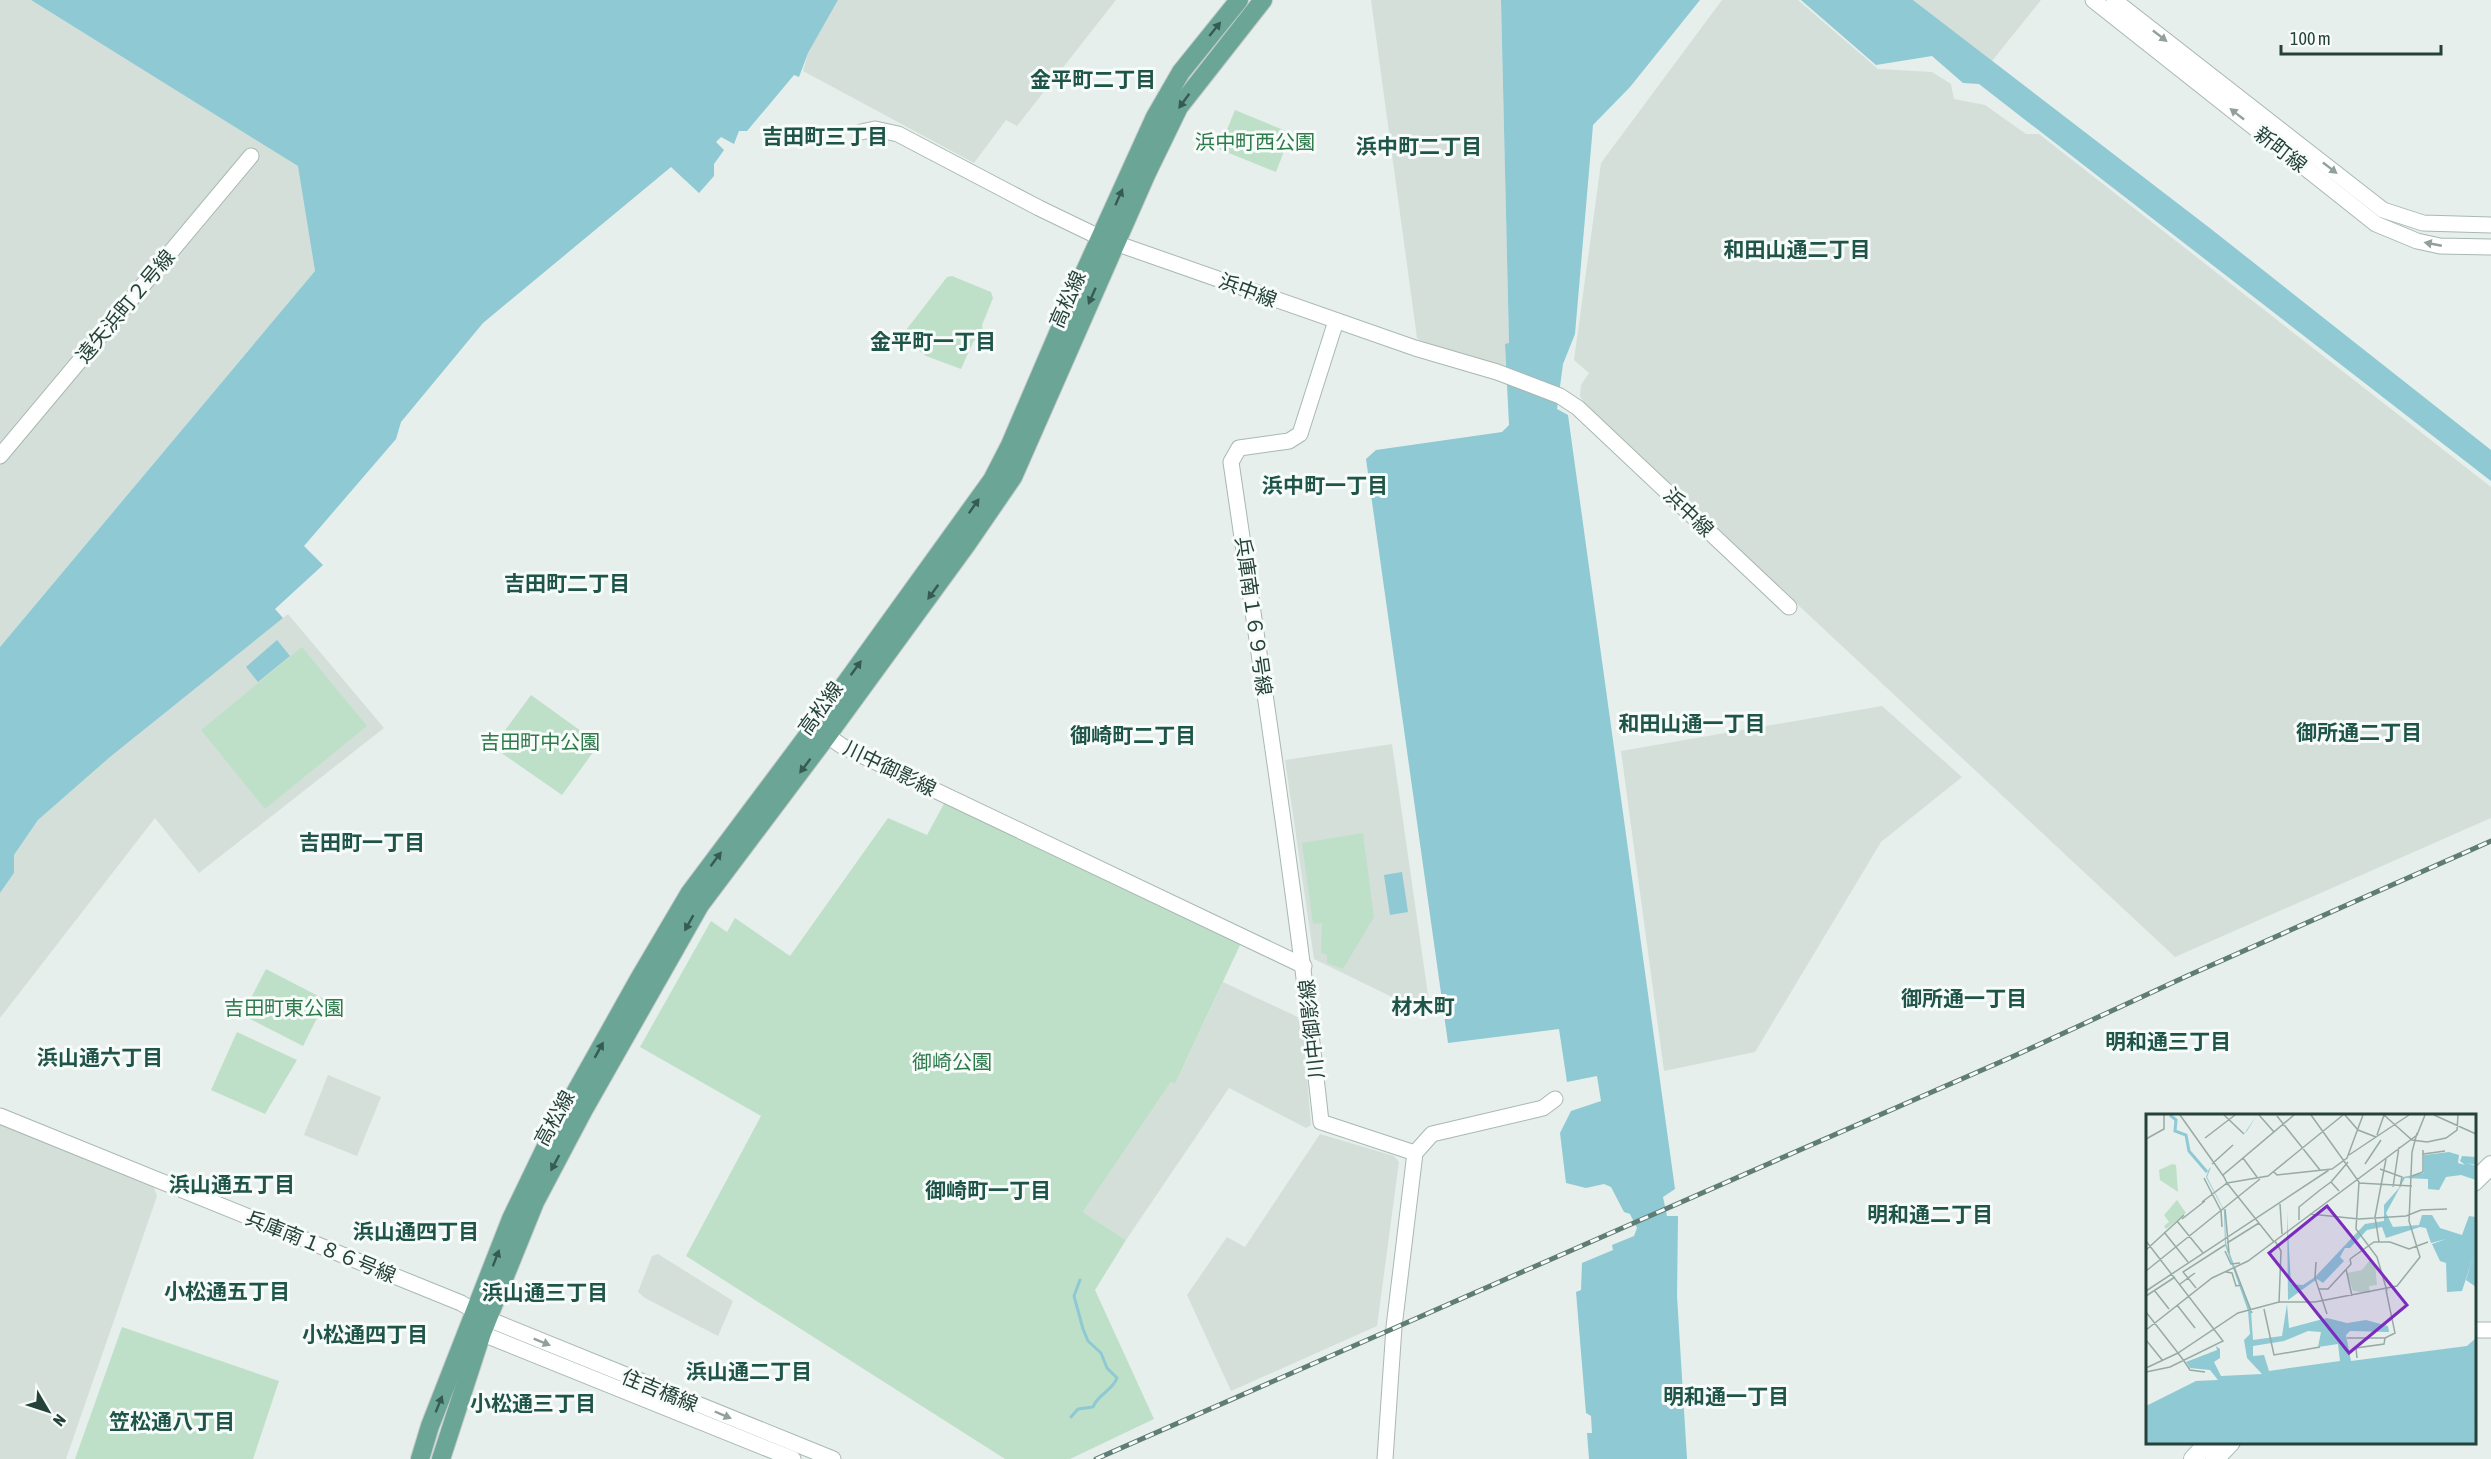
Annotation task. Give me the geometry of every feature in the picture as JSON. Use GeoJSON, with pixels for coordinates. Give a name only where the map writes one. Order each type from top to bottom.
{"type":"FeatureCollection","features":[{"type":"Feature","properties":{"kind":"main road","name":"高松線"},"geometry":{"type":"LineString","coordinates":[[441,1459],[511,1219],[539,1159],[689,894],[821,732],[971,538],[1013,477],[1155,117],[1181,72],[1239,0]]}},
{"type":"Feature","properties":{"kind":"main road","name":"高松線"},"geometry":{"type":"LineString","coordinates":[[1108,240],[1179,106],[1263,0]]}},
{"type":"Feature","properties":{"kind":"main road"},"geometry":{"type":"LineString","coordinates":[[2476,1181],[2491,1165]]}},
{"type":"Feature","properties":{"kind":"main road","name":"高松線"},"geometry":{"type":"LineString","coordinates":[[420,1459],[430,1426],[479,1323]]}},
{"type":"Feature","properties":{"kind":"main road"},"geometry":{"type":"LineString","coordinates":[[2193,1459],[2208,1444]]}},
{"type":"Feature","properties":{"kind":"main road"},"geometry":{"type":"LineString","coordinates":[[2215,1459],[2230,1444]]}},
{"type":"Feature","properties":{"kind":"street","name":"新町線"},"geometry":{"type":"LineString","coordinates":[[2092,0],[2376,224],[2417,241],[2439,246],[2491,247]]}},
{"type":"Feature","properties":{"kind":"street","name":"新町線"},"geometry":{"type":"LineString","coordinates":[[2114,0],[2383,210],[2423,223],[2491,225]]}},
{"type":"Feature","properties":{"kind":"street","name":"浜中線"},"geometry":{"type":"LineString","coordinates":[[861,132],[875,129],[898,134],[1108,240],[1336,321],[1415,348],[1497,372],[1560,396],[1578,408],[1789,607]]}},
{"type":"Feature","properties":{"kind":"street","name":"遠矢浜町２号線"},"geometry":{"type":"LineString","coordinates":[[0,456],[251,156]]}},
{"type":"Feature","properties":{"kind":"street","name":"兵庫南１６９号線"},"geometry":{"type":"LineString","coordinates":[[1304,966],[1231,462],[1239,448],[1289,441],[1300,434],[1336,321]]}},
{"type":"Feature","properties":{"kind":"street","name":"川中御影線"},"geometry":{"type":"LineString","coordinates":[[821,732],[842,746],[1304,966],[1321,1122],[1415,1153]]}},
{"type":"Feature","properties":{"kind":"street"},"geometry":{"type":"LineString","coordinates":[[1385,1459],[1394,1328],[1415,1153],[1432,1134],[1543,1108],[1555,1099]]}},
{"type":"Feature","properties":{"kind":"street","name":"兵庫南１８６号線"},"geometry":{"type":"LineString","coordinates":[[0,1116],[461,1302],[479,1323]]}},
{"type":"Feature","properties":{"kind":"street","name":"住吉橋線"},"geometry":{"type":"LineString","coordinates":[[479,1323],[793,1459]]}},
{"type":"Feature","properties":{"kind":"street","name":"住吉橋線"},"geometry":{"type":"LineString","coordinates":[[479,1323],[833,1459]]}},
{"type":"Feature","properties":{"kind":"shaded area"},"geometry":{"type":"Polygon","coordinates":[[[0,0],[31,0],[299,166],[315,271],[0,647],[0,0]]]}},
{"type":"Feature","properties":{"kind":"shaded area"},"geometry":{"type":"Polygon","coordinates":[[[838,0],[1116,0],[1017,126],[1006,120],[974,163],[803,71],[808,53],[838,0]]]}},
{"type":"Feature","properties":{"kind":"shaded area"},"geometry":{"type":"Polygon","coordinates":[[[1371,0],[1501,0],[1509,344],[1505,344],[1506,366],[1426,345],[1417,338],[1371,0]]]}},
{"type":"Feature","properties":{"kind":"shaded area"},"geometry":{"type":"Polygon","coordinates":[[[1722,0],[1798,0],[1878,69],[1932,72],[1951,84],[1954,99],[1985,105],[2026,134],[2039,134],[2491,487],[2491,818],[2175,957],[1585,406],[1580,396],[1581,385],[1589,373],[1574,360],[1601,163],[1722,0]]]}},
{"type":"Feature","properties":{"kind":"shaded area"},"geometry":{"type":"Polygon","coordinates":[[[1913,0],[2041,0],[1992,61],[1913,0]]]}},
{"type":"Feature","properties":{"kind":"shaded area"},"geometry":{"type":"Polygon","coordinates":[[[288,614],[384,728],[199,873],[155,818],[0,1018],[0,893],[14,873],[14,855],[38,820],[110,757],[288,614]]]}},
{"type":"Feature","properties":{"kind":"shaded area"},"geometry":{"type":"Polygon","coordinates":[[[1882,706],[1962,777],[1881,842],[1755,1052],[1664,1071],[1621,751],[1882,706]]]}},
{"type":"Feature","properties":{"kind":"shaded area"},"geometry":{"type":"Polygon","coordinates":[[[1392,744],[1431,1016],[1314,959],[1285,760],[1392,744]]]}},
{"type":"Feature","properties":{"kind":"shaded area"},"geometry":{"type":"Polygon","coordinates":[[[1223,982],[1302,1019],[1311,1125],[1306,1128],[1229,1088],[1126,1240],[1083,1212],[1171,1082],[1175,1084],[1223,982]]]}},
{"type":"Feature","properties":{"kind":"shaded area"},"geometry":{"type":"Polygon","coordinates":[[[328,1075],[381,1097],[357,1156],[304,1135],[328,1075]]]}},
{"type":"Feature","properties":{"kind":"shaded area"},"geometry":{"type":"Polygon","coordinates":[[[0,1123],[153,1185],[157,1196],[66,1459],[0,1459],[0,1123]]]}},
{"type":"Feature","properties":{"kind":"shaded area"},"geometry":{"type":"Polygon","coordinates":[[[1320,1134],[1394,1156],[1399,1162],[1377,1326],[1231,1391],[1187,1295],[1227,1237],[1245,1247],[1320,1134]]]}},
{"type":"Feature","properties":{"kind":"shaded area"},"geometry":{"type":"Polygon","coordinates":[[[658,1254],[733,1301],[718,1336],[645,1298],[638,1292],[652,1256],[658,1254]]]}},
{"type":"Feature","properties":{"kind":"green space","name":"浜中町西公園"},"geometry":{"type":"Polygon","coordinates":[[[1235,110],[1291,133],[1276,172],[1219,149],[1235,110]]]}},
{"type":"Feature","properties":{"kind":"green space"},"geometry":{"type":"Polygon","coordinates":[[[952,276],[991,292],[993,298],[982,325],[983,344],[974,340],[961,369],[926,356],[904,339],[903,334],[947,277],[952,276]]]}},
{"type":"Feature","properties":{"kind":"green space"},"geometry":{"type":"Polygon","coordinates":[[[302,647],[367,726],[265,809],[201,730],[302,647]]]}},
{"type":"Feature","properties":{"kind":"green space","name":"吉田町中公園"},"geometry":{"type":"Polygon","coordinates":[[[531,695],[599,744],[562,795],[490,745],[495,744],[531,695]]]}},
{"type":"Feature","properties":{"kind":"green space","name":"御崎公園"},"geometry":{"type":"Polygon","coordinates":[[[946,800],[1241,943],[1175,1084],[1171,1082],[1083,1212],[1126,1240],[1095,1290],[1154,1419],[1070,1459],[1005,1459],[686,1256],[761,1116],[640,1047],[711,921],[727,932],[735,918],[790,956],[888,818],[927,835],[946,800]]]}},
{"type":"Feature","properties":{"kind":"green space"},"geometry":{"type":"Polygon","coordinates":[[[1363,833],[1374,917],[1343,969],[1327,963],[1327,955],[1321,953],[1322,923],[1313,924],[1302,843],[1363,833]]]}},
{"type":"Feature","properties":{"kind":"green space","name":"吉田町東公園"},"geometry":{"type":"Polygon","coordinates":[[[266,969],[326,1000],[303,1046],[242,1015],[266,969]]]}},
{"type":"Feature","properties":{"kind":"green space"},"geometry":{"type":"Polygon","coordinates":[[[237,1032],[297,1060],[265,1114],[211,1090],[237,1032]]]}},
{"type":"Feature","properties":{"kind":"green space"},"geometry":{"type":"Polygon","coordinates":[[[122,1327],[279,1381],[253,1459],[75,1459],[122,1327]]]}},
{"type":"Feature","properties":{"kind":"water"},"geometry":{"type":"Polygon","coordinates":[[[31,0],[838,0],[808,53],[799,77],[794,75],[747,131],[739,131],[734,144],[721,137],[716,142],[724,150],[714,164],[714,176],[699,193],[671,167],[483,323],[401,422],[396,439],[304,546],[323,565],[275,609],[283,618],[110,757],[38,820],[14,855],[14,873],[0,893],[0,647],[315,271],[298,166],[31,0]]]}},
{"type":"Feature","properties":{"kind":"water"},"geometry":{"type":"Polygon","coordinates":[[[1501,0],[1700,0],[1630,87],[1593,125],[1575,334],[1563,364],[1557,409],[1568,415],[1675,1189],[1663,1197],[1667,1216],[1678,1216],[1677,1296],[1687,1459],[1589,1459],[1587,1433],[1592,1433],[1591,1416],[1586,1413],[1576,1292],[1581,1290],[1582,1263],[1613,1250],[1612,1245],[1634,1236],[1637,1228],[1630,1214],[1624,1212],[1611,1187],[1604,1184],[1586,1188],[1566,1183],[1560,1133],[1571,1111],[1601,1101],[1597,1076],[1567,1082],[1559,1029],[1448,1043],[1366,459],[1376,450],[1502,432],[1509,425],[1505,344],[1509,343],[1501,0]]]}},
{"type":"Feature","properties":{"kind":"water"},"geometry":{"type":"Polygon","coordinates":[[[1801,0],[1913,0],[2211,229],[2491,450],[2491,481],[1979,84],[1963,83],[1932,56],[1876,65],[1801,0]]]}},
{"type":"Feature","properties":{"kind":"water"},"geometry":{"type":"Polygon","coordinates":[[[277,640],[290,656],[258,682],[246,667],[277,640]]]}},
{"type":"Feature","properties":{"kind":"water"},"geometry":{"type":"Polygon","coordinates":[[[1402,872],[1408,912],[1390,915],[1384,875],[1402,872]]]}},
{"type":"Feature","properties":{"kind":"waterway"},"geometry":{"type":"LineString","coordinates":[[1071,1417],[1078,1409],[1093,1407],[1117,1378],[1107,1368],[1101,1353],[1088,1341],[1083,1329],[1074,1296],[1080,1280]]}},
{"type":"Feature","properties":{"kind":"railway"},"geometry":{"type":"LineString","coordinates":[[1096,1459],[2014,1056],[2187,976],[2491,841]]}},
{"type":"Feature","properties":{"kind":"district","name":"金平町二丁目"},"geometry":{"type":"Point","coordinates":[1093,79]}},
{"type":"Feature","properties":{"kind":"district","name":"吉田町三丁目"},"geometry":{"type":"Point","coordinates":[825,136]}},
{"type":"Feature","properties":{"kind":"district","name":"浜中町二丁目"},"geometry":{"type":"Point","coordinates":[1419,146]}},
{"type":"Feature","properties":{"kind":"district","name":"和田山通二丁目"},"geometry":{"type":"Point","coordinates":[1797,249]}},
{"type":"Feature","properties":{"kind":"district","name":"金平町一丁目"},"geometry":{"type":"Point","coordinates":[933,341]}},
{"type":"Feature","properties":{"kind":"district","name":"浜中町一丁目"},"geometry":{"type":"Point","coordinates":[1325,485]}},
{"type":"Feature","properties":{"kind":"district","name":"吉田町二丁目"},"geometry":{"type":"Point","coordinates":[567,583]}},
{"type":"Feature","properties":{"kind":"district","name":"和田山通一丁目"},"geometry":{"type":"Point","coordinates":[1692,723]}},
{"type":"Feature","properties":{"kind":"district","name":"御所通二丁目"},"geometry":{"type":"Point","coordinates":[2359,732]}},
{"type":"Feature","properties":{"kind":"district","name":"御崎町二丁目"},"geometry":{"type":"Point","coordinates":[1133,735]}},
{"type":"Feature","properties":{"kind":"district","name":"吉田町一丁目"},"geometry":{"type":"Point","coordinates":[362,842]}},
{"type":"Feature","properties":{"kind":"district","name":"御所通一丁目"},"geometry":{"type":"Point","coordinates":[1964,998]}},
{"type":"Feature","properties":{"kind":"district","name":"材木町"},"geometry":{"type":"Point","coordinates":[1423,1006]}},
{"type":"Feature","properties":{"kind":"district","name":"明和通三丁目"},"geometry":{"type":"Point","coordinates":[2168,1041]}},
{"type":"Feature","properties":{"kind":"district","name":"浜山通六丁目"},"geometry":{"type":"Point","coordinates":[100,1057]}},
{"type":"Feature","properties":{"kind":"district","name":"浜山通五丁目"},"geometry":{"type":"Point","coordinates":[232,1184]}},
{"type":"Feature","properties":{"kind":"district","name":"御崎町一丁目"},"geometry":{"type":"Point","coordinates":[988,1190]}},
{"type":"Feature","properties":{"kind":"district","name":"明和通二丁目"},"geometry":{"type":"Point","coordinates":[1930,1214]}},
{"type":"Feature","properties":{"kind":"district","name":"浜山通四丁目"},"geometry":{"type":"Point","coordinates":[416,1231]}},
{"type":"Feature","properties":{"kind":"district","name":"小松通五丁目"},"geometry":{"type":"Point","coordinates":[227,1291]}},
{"type":"Feature","properties":{"kind":"district","name":"浜山通三丁目"},"geometry":{"type":"Point","coordinates":[545,1292]}},
{"type":"Feature","properties":{"kind":"district","name":"小松通四丁目"},"geometry":{"type":"Point","coordinates":[365,1334]}},
{"type":"Feature","properties":{"kind":"district","name":"浜山通二丁目"},"geometry":{"type":"Point","coordinates":[749,1371]}},
{"type":"Feature","properties":{"kind":"district","name":"明和通一丁目"},"geometry":{"type":"Point","coordinates":[1726,1396]}},
{"type":"Feature","properties":{"kind":"district","name":"小松通三丁目"},"geometry":{"type":"Point","coordinates":[533,1403]}},
{"type":"Feature","properties":{"kind":"district","name":"笠松通八丁目"},"geometry":{"type":"Point","coordinates":[172,1421]}}]}
